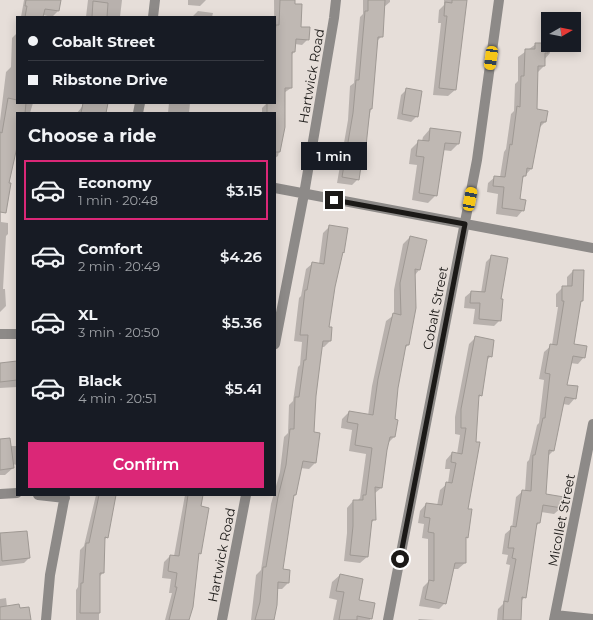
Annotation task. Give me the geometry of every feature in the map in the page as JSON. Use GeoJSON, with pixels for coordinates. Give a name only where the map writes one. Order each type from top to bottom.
{"type":"FeatureCollection","features":[{"type":"Feature","properties":{"kind":"street"},"geometry":{"type":"LineString","coordinates":[[153,16],[155,0]]}},
{"type":"Feature","properties":{"kind":"street","name":"Hartwick Road"},"geometry":{"type":"LineString","coordinates":[[276,339],[304,194],[336,0]]}},
{"type":"Feature","properties":{"kind":"street","name":"Cobalt Street"},"geometry":{"type":"LineString","coordinates":[[388,620],[477,160],[499,0]]}},
{"type":"Feature","properties":{"kind":"street"},"geometry":{"type":"LineString","coordinates":[[276,188],[593,248]]}},
{"type":"Feature","properties":{"kind":"street"},"geometry":{"type":"LineString","coordinates":[[0,334],[16,334]]}},
{"type":"Feature","properties":{"kind":"street","name":"Micollet Street"},"geometry":{"type":"LineString","coordinates":[[555,617],[591,443],[593,424]]}},
{"type":"Feature","properties":{"kind":"street"},"geometry":{"type":"LineString","coordinates":[[0,494],[16,493]]}},
{"type":"Feature","properties":{"kind":"street"},"geometry":{"type":"LineString","coordinates":[[46,620],[50,575],[65,496]]}},
{"type":"Feature","properties":{"kind":"street","name":"Hartwick Road"},"geometry":{"type":"LineString","coordinates":[[222,620],[246,496]]}},
{"type":"Feature","properties":{"kind":"street"},"geometry":{"type":"LineString","coordinates":[[555,617],[593,618]]}},
{"type":"Feature","properties":{"kind":"building"},"geometry":{"type":"Polygon","coordinates":[[[26,0],[61,0],[59,11],[45,9],[43,16],[25,16],[27,6],[25,6],[26,0]]]}},
{"type":"Feature","properties":{"kind":"building"},"geometry":{"type":"Polygon","coordinates":[[[280,0],[295,0],[295,4],[302,4],[301,27],[310,27],[309,40],[296,39],[295,52],[292,52],[292,88],[285,88],[285,127],[280,152],[276,152],[276,112],[267,112],[267,104],[276,104],[276,25],[279,25],[280,0]]]}},
{"type":"Feature","properties":{"kind":"building"},"geometry":{"type":"Polygon","coordinates":[[[368,0],[385,0],[383,37],[378,37],[372,109],[370,109],[366,146],[364,145],[359,180],[342,177],[353,113],[356,80],[359,80],[365,11],[368,11],[368,0]]]}},
{"type":"Feature","properties":{"kind":"building"},"geometry":{"type":"Polygon","coordinates":[[[452,0],[467,0],[456,90],[439,88],[447,16],[444,16],[445,2],[452,3],[452,0]]]}},
{"type":"Feature","properties":{"kind":"building"},"geometry":{"type":"Polygon","coordinates":[[[93,1],[108,3],[107,16],[92,16],[93,1]]]}},
{"type":"Feature","properties":{"kind":"building"},"geometry":{"type":"Polygon","coordinates":[[[535,43],[541,43],[541,52],[548,52],[545,53],[545,66],[538,66],[537,109],[548,111],[546,122],[541,122],[532,169],[527,168],[526,176],[523,176],[520,199],[526,200],[524,211],[502,208],[504,187],[493,186],[494,176],[505,177],[510,144],[512,145],[517,106],[520,107],[521,76],[524,76],[525,49],[535,49],[535,43]]]}},
{"type":"Feature","properties":{"kind":"building"},"geometry":{"type":"Polygon","coordinates":[[[406,88],[422,91],[418,117],[402,114],[406,88]]]}},
{"type":"Feature","properties":{"kind":"building"},"geometry":{"type":"Polygon","coordinates":[[[8,98],[16,100],[16,104],[26,104],[25,112],[16,112],[16,152],[9,183],[11,183],[6,213],[0,212],[0,132],[2,133],[8,98]]]}},
{"type":"Feature","properties":{"kind":"building"},"geometry":{"type":"Polygon","coordinates":[[[83,104],[108,104],[106,112],[81,112],[83,104]]]}},
{"type":"Feature","properties":{"kind":"building"},"geometry":{"type":"Polygon","coordinates":[[[430,128],[461,132],[459,144],[445,143],[437,196],[419,193],[424,157],[416,156],[418,140],[429,141],[430,128]]]}},
{"type":"Feature","properties":{"kind":"building"},"geometry":{"type":"Polygon","coordinates":[[[329,225],[348,228],[344,253],[343,252],[335,287],[329,327],[332,327],[331,341],[323,341],[316,396],[314,432],[320,433],[316,463],[303,461],[296,495],[294,495],[283,569],[290,570],[289,583],[278,582],[277,605],[274,620],[255,620],[260,602],[263,567],[266,567],[278,497],[286,465],[290,429],[294,429],[295,397],[299,397],[304,360],[306,360],[308,335],[300,335],[305,290],[307,290],[312,262],[324,264],[329,225]]]}},
{"type":"Feature","properties":{"kind":"building"},"geometry":{"type":"Polygon","coordinates":[[[410,236],[427,240],[420,270],[415,269],[416,308],[409,345],[406,345],[398,388],[395,419],[398,420],[395,437],[390,437],[382,488],[375,487],[376,520],[372,520],[368,557],[350,555],[353,526],[353,500],[363,500],[363,495],[366,495],[372,448],[355,445],[358,424],[347,422],[349,411],[373,415],[378,379],[393,313],[401,315],[400,283],[410,236]]]}},
{"type":"Feature","properties":{"kind":"building"},"geometry":{"type":"Polygon","coordinates":[[[491,255],[508,258],[501,299],[503,299],[501,321],[479,319],[480,303],[470,303],[471,291],[485,292],[491,255]]]}},
{"type":"Feature","properties":{"kind":"building"},"geometry":{"type":"Polygon","coordinates":[[[573,270],[584,270],[583,301],[581,301],[574,344],[587,346],[585,358],[573,356],[567,385],[578,386],[576,399],[565,397],[554,451],[549,450],[546,494],[564,497],[562,508],[543,505],[540,523],[537,523],[526,598],[522,597],[521,620],[503,620],[504,601],[508,602],[516,559],[512,558],[514,548],[508,548],[511,526],[516,527],[522,490],[531,491],[533,455],[535,455],[543,418],[545,418],[550,374],[545,373],[550,344],[557,345],[564,301],[562,301],[562,286],[572,286],[573,270]]]}},
{"type":"Feature","properties":{"kind":"building"},"geometry":{"type":"Polygon","coordinates":[[[475,336],[494,340],[492,357],[488,356],[482,396],[479,395],[476,442],[480,442],[468,509],[472,509],[468,538],[466,537],[466,563],[455,563],[446,604],[425,599],[429,580],[434,581],[434,533],[428,532],[430,518],[424,517],[426,503],[442,505],[446,482],[452,483],[456,463],[451,462],[452,452],[462,454],[466,428],[461,428],[461,409],[475,336]]]}},
{"type":"Feature","properties":{"kind":"building"},"geometry":{"type":"Polygon","coordinates":[[[16,361],[16,380],[0,382],[0,363],[16,361]]]}},
{"type":"Feature","properties":{"kind":"building"},"geometry":{"type":"Polygon","coordinates":[[[10,438],[14,468],[0,470],[0,439],[10,438]]]}},
{"type":"Feature","properties":{"kind":"building"},"geometry":{"type":"Polygon","coordinates":[[[99,496],[116,496],[108,538],[105,537],[104,573],[100,573],[100,613],[80,613],[81,583],[83,583],[86,543],[89,543],[99,496]]]}},
{"type":"Feature","properties":{"kind":"building"},"geometry":{"type":"Polygon","coordinates":[[[188,496],[203,496],[201,506],[209,508],[201,554],[199,553],[193,607],[189,620],[169,620],[177,587],[175,587],[177,573],[168,571],[170,555],[179,556],[188,496]]]}},
{"type":"Feature","properties":{"kind":"building"},"geometry":{"type":"Polygon","coordinates":[[[27,531],[30,558],[2,561],[0,533],[27,531]]]}},
{"type":"Feature","properties":{"kind":"building"},"geometry":{"type":"Polygon","coordinates":[[[340,574],[363,579],[359,600],[375,603],[372,619],[357,616],[357,620],[339,620],[344,592],[336,591],[340,574]]]}},
{"type":"Feature","properties":{"kind":"building"},"geometry":{"type":"Polygon","coordinates":[[[19,604],[20,608],[29,607],[31,620],[0,620],[0,607],[19,604]]]}},
{"type":"Feature","properties":{"kind":"route"},"geometry":{"type":"LineString","coordinates":[[334,200],[465,224],[400,559]]}}]}
